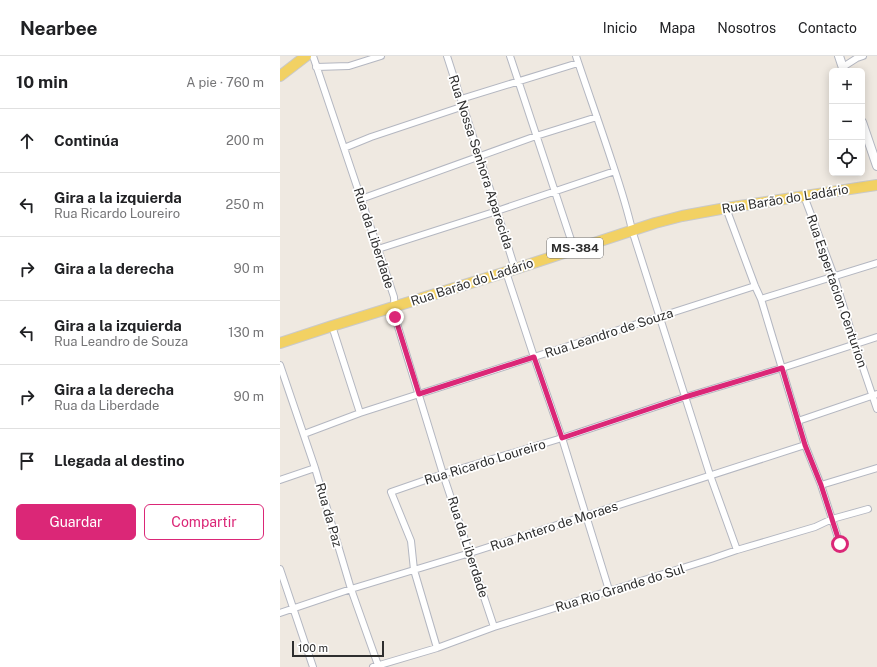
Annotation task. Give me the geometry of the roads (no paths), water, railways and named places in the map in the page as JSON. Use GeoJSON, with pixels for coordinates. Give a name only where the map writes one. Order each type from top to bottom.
{"type":"FeatureCollection","features":[{"type":"Feature","properties":{"kind":"main road"},"geometry":{"type":"LineString","coordinates":[[280,76],[306,56]]}},
{"type":"Feature","properties":{"kind":"main road","name":"Rua Barão do Ladário"},"geometry":{"type":"LineString","coordinates":[[280,343],[632,230],[682,216],[877,185]]}},
{"type":"Feature","properties":{"kind":"street","name":"Rua da Liberdade"},"geometry":{"type":"LineString","coordinates":[[313,56],[394,297],[395,317],[494,627]]}},
{"type":"Feature","properties":{"kind":"street"},"geometry":{"type":"LineString","coordinates":[[316,67],[349,66],[380,56]]}},
{"type":"Feature","properties":{"kind":"street","name":"Rua Nossa Senhora Aparecida"},"geometry":{"type":"LineString","coordinates":[[447,56],[497,210],[510,270],[534,357],[562,438],[585,515],[610,590]]}},
{"type":"Feature","properties":{"kind":"street"},"geometry":{"type":"LineString","coordinates":[[510,56],[574,249]]}},
{"type":"Feature","properties":{"kind":"street"},"geometry":{"type":"LineString","coordinates":[[839,56],[844,68]]}},
{"type":"Feature","properties":{"kind":"street"},"geometry":{"type":"LineString","coordinates":[[845,68],[857,58],[864,56]]}},
{"type":"Feature","properties":{"kind":"street"},"geometry":{"type":"LineString","coordinates":[[461,99],[518,81],[577,59],[615,170],[659,317],[710,475],[737,550]]}},
{"type":"Feature","properties":{"kind":"street"},"geometry":{"type":"LineString","coordinates":[[344,148],[370,137],[464,106]]}},
{"type":"Feature","properties":{"kind":"street"},"geometry":{"type":"LineString","coordinates":[[361,199],[536,136],[597,117]]}},
{"type":"Feature","properties":{"kind":"street"},"geometry":{"type":"LineString","coordinates":[[865,131],[877,166]]}},
{"type":"Feature","properties":{"kind":"street"},"geometry":{"type":"LineString","coordinates":[[378,249],[615,170]]}},
{"type":"Feature","properties":{"kind":"street","name":"Rua Espertacion Centurion"},"geometry":{"type":"LineString","coordinates":[[804,196],[834,276],[855,344],[875,395],[877,409]]}},
{"type":"Feature","properties":{"kind":"street"},"geometry":{"type":"LineString","coordinates":[[726,208],[761,299],[805,445],[821,485],[840,544]]}},
{"type":"Feature","properties":{"kind":"street"},"geometry":{"type":"LineString","coordinates":[[761,299],[877,263]]}},
{"type":"Feature","properties":{"kind":"street","name":"Rua Leandro de Souza"},"geometry":{"type":"LineString","coordinates":[[304,434],[360,413],[755,286]]}},
{"type":"Feature","properties":{"kind":"street"},"geometry":{"type":"LineString","coordinates":[[332,326],[360,413]]}},
{"type":"Feature","properties":{"kind":"street","name":"Rua Ricardo Loureiro"},"geometry":{"type":"LineString","coordinates":[[414,570],[411,541],[391,492],[877,337]]}},
{"type":"Feature","properties":{"kind":"street","name":"Rua da Paz"},"geometry":{"type":"LineString","coordinates":[[280,365],[316,468],[351,589],[376,666]]}},
{"type":"Feature","properties":{"kind":"street"},"geometry":{"type":"LineString","coordinates":[[798,420],[875,395]]}},
{"type":"Feature","properties":{"kind":"street","name":"Rua Antero de Moraes"},"geometry":{"type":"LineString","coordinates":[[280,613],[351,589],[470,553],[805,445]]}},
{"type":"Feature","properties":{"kind":"street"},"geometry":{"type":"LineString","coordinates":[[280,480],[316,468]]}},
{"type":"Feature","properties":{"kind":"street"},"geometry":{"type":"LineString","coordinates":[[821,485],[877,468]]}},
{"type":"Feature","properties":{"kind":"street","name":"Rua Rio Grande do Sul"},"geometry":{"type":"LineString","coordinates":[[376,666],[437,648],[494,627],[610,590],[712,560],[737,550],[815,527],[832,519],[868,509]]}},
{"type":"Feature","properties":{"kind":"street"},"geometry":{"type":"LineString","coordinates":[[280,569],[313,667]]}},
{"type":"Feature","properties":{"kind":"street"},"geometry":{"type":"LineString","coordinates":[[414,570],[437,648]]}}]}
